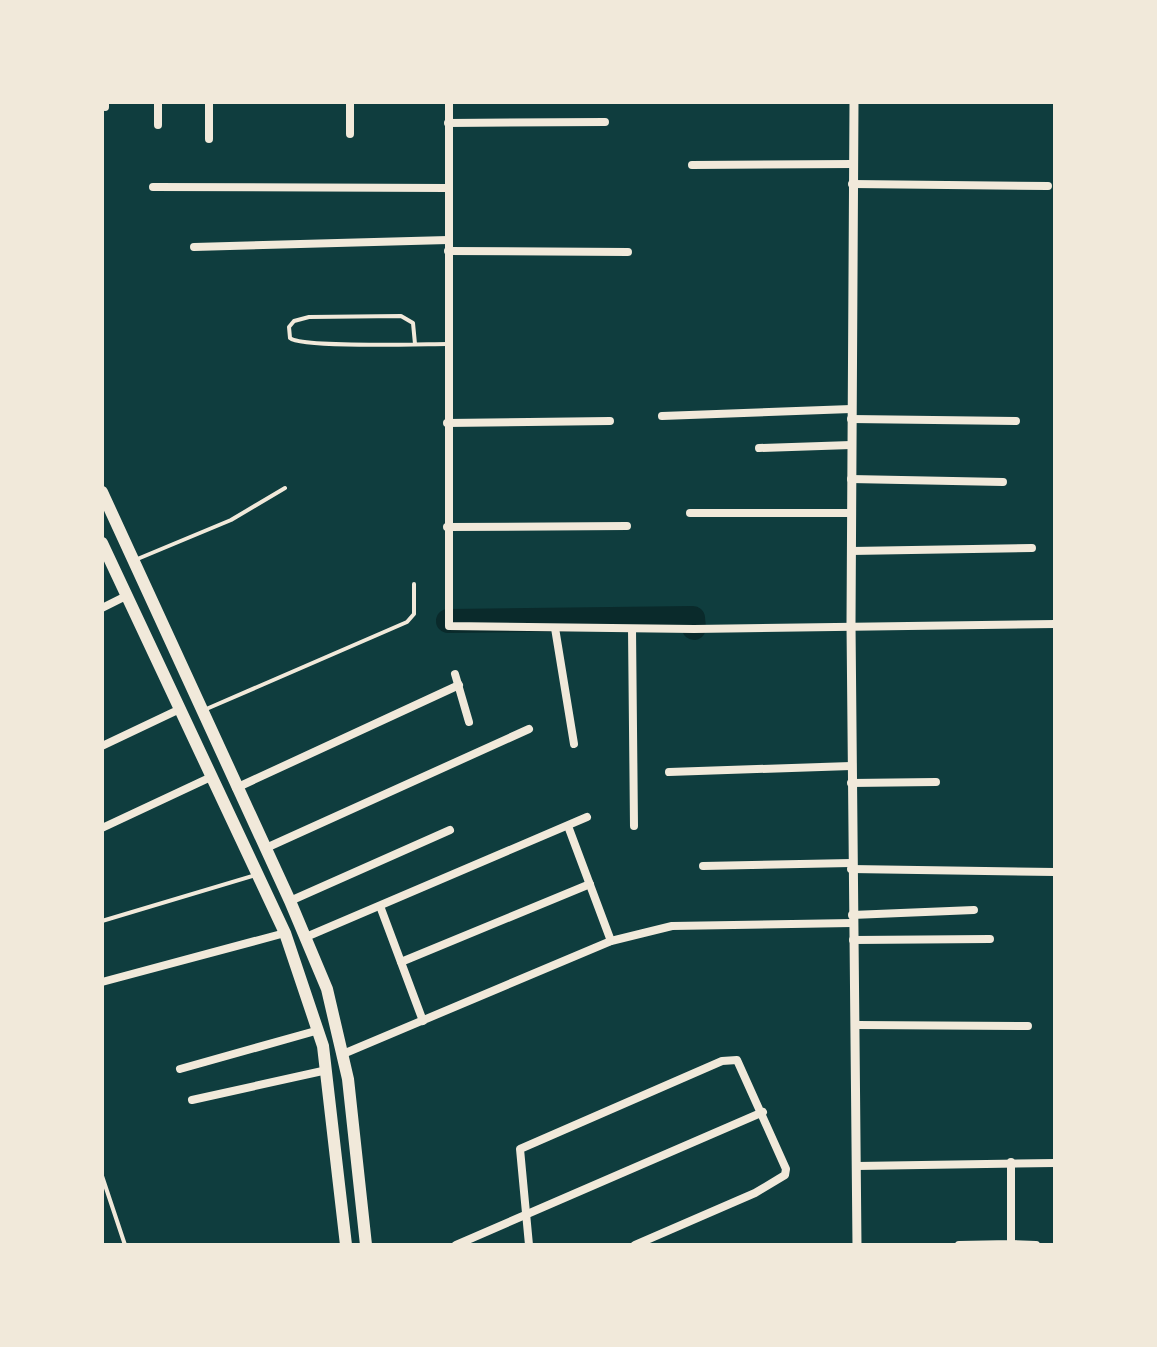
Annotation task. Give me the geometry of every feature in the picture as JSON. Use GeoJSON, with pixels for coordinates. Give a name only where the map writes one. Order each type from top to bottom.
{"type":"FeatureCollection","features":[{"type":"Feature","properties":{"kind":"main road"},"geometry":{"type":"LineString","coordinates":[[102,492],[290,901],[327,989],[343,1054],[366,1245]]}},
{"type":"Feature","properties":{"kind":"main road"},"geometry":{"type":"LineString","coordinates":[[102,543],[285,933],[319,1030],[327,1070],[346,1245]]}},
{"type":"Feature","properties":{"kind":"street"},"geometry":{"type":"LineString","coordinates":[[158,102],[158,125]]}},
{"type":"Feature","properties":{"kind":"street"},"geometry":{"type":"LineString","coordinates":[[209,102],[209,139]]}},
{"type":"Feature","properties":{"kind":"street"},"geometry":{"type":"LineString","coordinates":[[350,102],[350,134]]}},
{"type":"Feature","properties":{"kind":"street"},"geometry":{"type":"LineString","coordinates":[[449,102],[447,624],[451,627],[632,629],[851,624],[1055,624]]}},
{"type":"Feature","properties":{"kind":"street"},"geometry":{"type":"LineString","coordinates":[[854,102],[851,866],[857,1025],[857,1245]]}},
{"type":"Feature","properties":{"kind":"street"},"geometry":{"type":"LineString","coordinates":[[448,123],[605,122]]}},
{"type":"Feature","properties":{"kind":"street"},"geometry":{"type":"LineString","coordinates":[[692,165],[853,164]]}},
{"type":"Feature","properties":{"kind":"street"},"geometry":{"type":"LineString","coordinates":[[852,184],[1048,186]]}},
{"type":"Feature","properties":{"kind":"street"},"geometry":{"type":"LineString","coordinates":[[153,187],[447,188]]}},
{"type":"Feature","properties":{"kind":"street"},"geometry":{"type":"LineString","coordinates":[[194,247],[448,240]]}},
{"type":"Feature","properties":{"kind":"street"},"geometry":{"type":"LineString","coordinates":[[448,251],[628,252]]}},
{"type":"Feature","properties":{"kind":"street"},"geometry":{"type":"LineString","coordinates":[[662,416],[851,414],[1016,421]]}},
{"type":"Feature","properties":{"kind":"street"},"geometry":{"type":"LineString","coordinates":[[447,423],[610,421]]}},
{"type":"Feature","properties":{"kind":"street"},"geometry":{"type":"LineString","coordinates":[[759,448],[851,445]]}},
{"type":"Feature","properties":{"kind":"street"},"geometry":{"type":"LineString","coordinates":[[851,479],[1003,482]]}},
{"type":"Feature","properties":{"kind":"street"},"geometry":{"type":"LineString","coordinates":[[690,513],[851,513]]}},
{"type":"Feature","properties":{"kind":"street"},"geometry":{"type":"LineString","coordinates":[[447,527],[627,526]]}},
{"type":"Feature","properties":{"kind":"street"},"geometry":{"type":"LineString","coordinates":[[851,551],[1032,548]]}},
{"type":"Feature","properties":{"kind":"street"},"geometry":{"type":"LineString","coordinates":[[102,608],[126,596]]}},
{"type":"Feature","properties":{"kind":"street"},"geometry":{"type":"LineString","coordinates":[[555,628],[574,744]]}},
{"type":"Feature","properties":{"kind":"street"},"geometry":{"type":"LineString","coordinates":[[632,629],[634,826]]}},
{"type":"Feature","properties":{"kind":"street"},"geometry":{"type":"LineString","coordinates":[[455,674],[469,722]]}},
{"type":"Feature","properties":{"kind":"street"},"geometry":{"type":"LineString","coordinates":[[236,788],[459,685]]}},
{"type":"Feature","properties":{"kind":"street"},"geometry":{"type":"LineString","coordinates":[[102,746],[180,709]]}},
{"type":"Feature","properties":{"kind":"street"},"geometry":{"type":"LineString","coordinates":[[266,848],[529,729]]}},
{"type":"Feature","properties":{"kind":"street"},"geometry":{"type":"LineString","coordinates":[[669,772],[851,766]]}},
{"type":"Feature","properties":{"kind":"street"},"geometry":{"type":"LineString","coordinates":[[102,828],[211,777]]}},
{"type":"Feature","properties":{"kind":"street"},"geometry":{"type":"LineString","coordinates":[[851,783],[936,782]]}},
{"type":"Feature","properties":{"kind":"street"},"geometry":{"type":"LineString","coordinates":[[306,937],[587,817]]}},
{"type":"Feature","properties":{"kind":"street"},"geometry":{"type":"LineString","coordinates":[[568,826],[611,941]]}},
{"type":"Feature","properties":{"kind":"street"},"geometry":{"type":"LineString","coordinates":[[290,901],[450,830]]}},
{"type":"Feature","properties":{"kind":"street"},"geometry":{"type":"LineString","coordinates":[[703,866],[851,866],[1055,872]]}},
{"type":"Feature","properties":{"kind":"street"},"geometry":{"type":"LineString","coordinates":[[401,962],[590,884]]}},
{"type":"Feature","properties":{"kind":"street"},"geometry":{"type":"LineString","coordinates":[[380,906],[423,1021]]}},
{"type":"Feature","properties":{"kind":"street"},"geometry":{"type":"LineString","coordinates":[[343,1054],[611,941],[672,926],[852,919],[974,910]]}},
{"type":"Feature","properties":{"kind":"street"},"geometry":{"type":"LineString","coordinates":[[102,982],[285,933]]}},
{"type":"Feature","properties":{"kind":"street"},"geometry":{"type":"LineString","coordinates":[[853,940],[990,939]]}},
{"type":"Feature","properties":{"kind":"street"},"geometry":{"type":"LineString","coordinates":[[857,1025],[1028,1026]]}},
{"type":"Feature","properties":{"kind":"street"},"geometry":{"type":"LineString","coordinates":[[180,1069],[319,1030]]}},
{"type":"Feature","properties":{"kind":"street"},"geometry":{"type":"LineString","coordinates":[[529,1245],[528,1215],[518,1155],[526,1145],[731,1059],[740,1062],[786,1169],[785,1175],[755,1193],[635,1245]]}},
{"type":"Feature","properties":{"kind":"street"},"geometry":{"type":"LineString","coordinates":[[192,1100],[327,1070]]}},
{"type":"Feature","properties":{"kind":"street"},"geometry":{"type":"LineString","coordinates":[[456,1245],[763,1112]]}},
{"type":"Feature","properties":{"kind":"street"},"geometry":{"type":"LineString","coordinates":[[1011,1162],[1011,1244]]}},
{"type":"Feature","properties":{"kind":"street"},"geometry":{"type":"LineString","coordinates":[[857,1166],[1055,1163]]}},
{"type":"Feature","properties":{"kind":"street"},"geometry":{"type":"LineString","coordinates":[[959,1245],[1036,1245]]}},
{"type":"Feature","properties":{"kind":"lane"},"geometry":{"type":"LineString","coordinates":[[415,344],[413,323],[401,316],[309,317],[294,321],[289,327],[291,340],[298,343],[415,344],[447,344]]}},
{"type":"Feature","properties":{"kind":"lane"},"geometry":{"type":"LineString","coordinates":[[133,561],[231,520],[285,488]]}},
{"type":"Feature","properties":{"kind":"lane"},"geometry":{"type":"LineString","coordinates":[[202,711],[407,622],[414,614],[414,584]]}},
{"type":"Feature","properties":{"kind":"lane"},"geometry":{"type":"LineString","coordinates":[[102,921],[258,875]]}},
{"type":"Feature","properties":{"kind":"lane"},"geometry":{"type":"LineString","coordinates":[[102,1176],[125,1245]]}},
{"type":"Feature","properties":{"kind":"waterway"},"geometry":{"type":"LineString","coordinates":[[448,621],[693,618],[694,628]]}}]}
